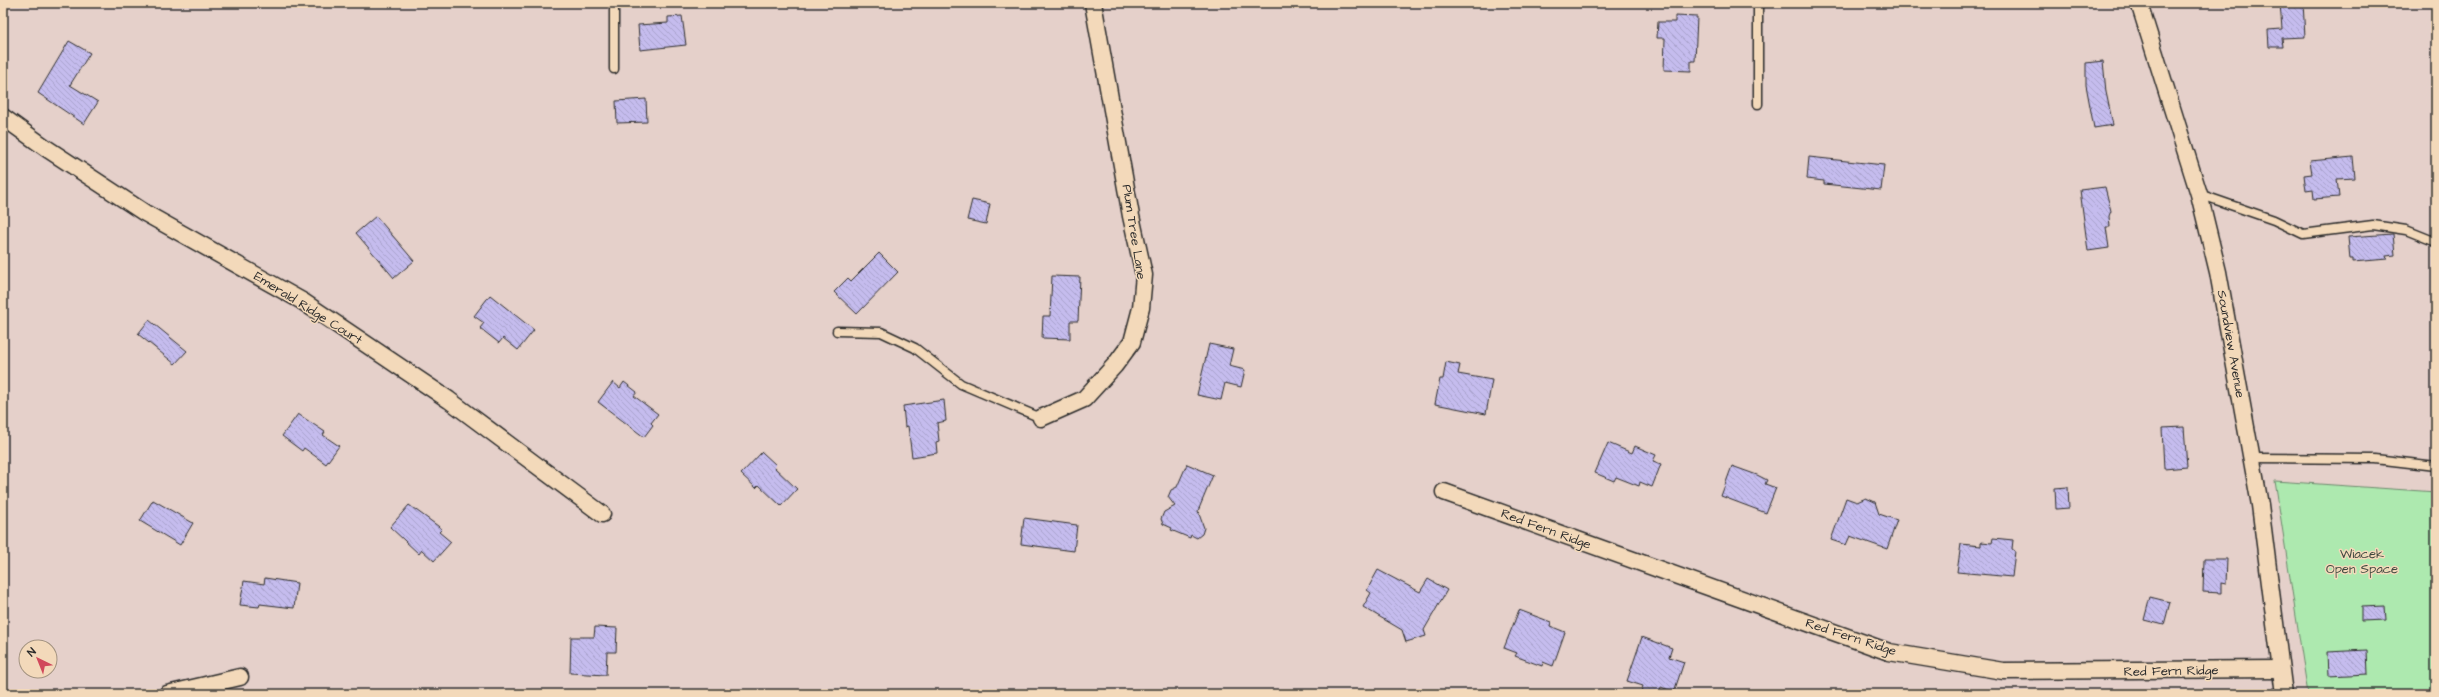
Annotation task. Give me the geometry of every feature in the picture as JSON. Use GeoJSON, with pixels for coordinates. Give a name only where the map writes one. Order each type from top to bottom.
{"type":"FeatureCollection","features":[{"type":"Feature","properties":{"kind":"street","name":"Plum Tree Lane"},"geometry":{"type":"LineString","coordinates":[[1042,418],[1084,399],[1115,365],[1132,342],[1140,308],[1144,275],[1131,216],[1093,3]]}},
{"type":"Feature","properties":{"kind":"street","name":"Soundview Avenue"},"geometry":{"type":"LineString","coordinates":[[2139,3],[2199,194],[2218,272],[2260,505],[2284,694]]}},
{"type":"Feature","properties":{"kind":"street","name":"Emerald Ridge Court"},"geometry":{"type":"LineString","coordinates":[[3,117],[46,148],[145,213],[302,301],[449,400],[602,514]]}},
{"type":"Feature","properties":{"kind":"street","name":"Red Fern Ridge"},"geometry":{"type":"LineString","coordinates":[[1444,492],[1889,652],[2003,671],[2280,669]]}},
{"type":"Feature","properties":{"kind":"street"},"geometry":{"type":"LineString","coordinates":[[167,694],[240,678]]}},
{"type":"Feature","properties":{"kind":"lane"},"geometry":{"type":"LineString","coordinates":[[614,3],[614,69]]}},
{"type":"Feature","properties":{"kind":"lane"},"geometry":{"type":"LineString","coordinates":[[1758,3],[1758,104]]}},
{"type":"Feature","properties":{"kind":"lane"},"geometry":{"type":"LineString","coordinates":[[2199,194],[2274,220],[2303,234],[2373,225],[2406,230],[2436,242]]}},
{"type":"Feature","properties":{"kind":"lane"},"geometry":{"type":"LineString","coordinates":[[838,331],[881,332],[915,348],[961,384],[1042,418]]}},
{"type":"Feature","properties":{"kind":"lane"},"geometry":{"type":"LineString","coordinates":[[2251,458],[2375,459],[2436,466]]}},
{"type":"Feature","properties":{"kind":"green space","name":"Wiacek Open Space"},"geometry":{"type":"Polygon","coordinates":[[[2275,481],[2436,492],[2436,694],[2308,694],[2275,481]]]}},
{"type":"Feature","properties":{"kind":"building"},"geometry":{"type":"Polygon","coordinates":[[[2280,3],[2303,3],[2305,37],[2282,38],[2283,47],[2269,47],[2268,30],[2282,29],[2280,3]]]}},
{"type":"Feature","properties":{"kind":"building"},"geometry":{"type":"Polygon","coordinates":[[[682,16],[686,45],[640,50],[638,25],[668,23],[668,17],[682,16]]]}},
{"type":"Feature","properties":{"kind":"building"},"geometry":{"type":"Polygon","coordinates":[[[1675,16],[1697,17],[1695,61],[1691,61],[1691,71],[1664,70],[1665,38],[1657,38],[1658,22],[1675,22],[1675,16]]]}},
{"type":"Feature","properties":{"kind":"building"},"geometry":{"type":"Polygon","coordinates":[[[69,41],[90,53],[70,85],[98,102],[84,124],[38,93],[69,41]]]}},
{"type":"Feature","properties":{"kind":"building"},"geometry":{"type":"Polygon","coordinates":[[[2103,61],[2106,92],[2113,125],[2094,128],[2086,85],[2086,63],[2103,61]]]}},
{"type":"Feature","properties":{"kind":"building"},"geometry":{"type":"Polygon","coordinates":[[[646,99],[647,122],[617,123],[616,101],[646,99]]]}},
{"type":"Feature","properties":{"kind":"building"},"geometry":{"type":"Polygon","coordinates":[[[1809,157],[1884,165],[1881,190],[1824,184],[1824,181],[1807,179],[1809,157]]]}},
{"type":"Feature","properties":{"kind":"building"},"geometry":{"type":"Polygon","coordinates":[[[2353,157],[2355,178],[2337,179],[2339,197],[2314,199],[2313,190],[2306,191],[2304,175],[2312,174],[2310,161],[2353,157]]]}},
{"type":"Feature","properties":{"kind":"building"},"geometry":{"type":"Polygon","coordinates":[[[2105,187],[2111,211],[2109,216],[2110,227],[2106,227],[2109,248],[2088,251],[2080,190],[2105,187]]]}},
{"type":"Feature","properties":{"kind":"building"},"geometry":{"type":"Polygon","coordinates":[[[972,200],[990,204],[986,224],[967,220],[972,200]]]}},
{"type":"Feature","properties":{"kind":"building"},"geometry":{"type":"Polygon","coordinates":[[[376,216],[414,261],[394,278],[356,233],[376,216]]]}},
{"type":"Feature","properties":{"kind":"building"},"geometry":{"type":"Polygon","coordinates":[[[2393,234],[2395,255],[2386,256],[2387,259],[2353,262],[2353,259],[2350,259],[2348,237],[2393,234]]]}},
{"type":"Feature","properties":{"kind":"building"},"geometry":{"type":"Polygon","coordinates":[[[879,253],[898,272],[857,314],[834,292],[848,278],[851,281],[879,253]]]}},
{"type":"Feature","properties":{"kind":"building"},"geometry":{"type":"Polygon","coordinates":[[[1052,276],[1080,277],[1078,321],[1070,321],[1070,339],[1042,338],[1043,316],[1050,316],[1052,276]]]}},
{"type":"Feature","properties":{"kind":"building"},"geometry":{"type":"Polygon","coordinates":[[[490,295],[534,330],[518,350],[503,338],[499,343],[480,328],[484,323],[474,316],[490,295]]]}},
{"type":"Feature","properties":{"kind":"building"},"geometry":{"type":"Polygon","coordinates":[[[149,320],[187,351],[175,364],[138,334],[149,320]]]}},
{"type":"Feature","properties":{"kind":"building"},"geometry":{"type":"Polygon","coordinates":[[[1209,344],[1233,349],[1229,366],[1245,370],[1241,387],[1225,383],[1221,400],[1197,395],[1209,344]]]}},
{"type":"Feature","properties":{"kind":"building"},"geometry":{"type":"Polygon","coordinates":[[[1446,362],[1460,365],[1458,374],[1492,380],[1486,414],[1435,404],[1440,379],[1443,379],[1446,362]]]}},
{"type":"Feature","properties":{"kind":"building"},"geometry":{"type":"Polygon","coordinates":[[[613,382],[620,388],[624,382],[637,392],[634,396],[658,414],[651,423],[653,425],[644,437],[598,402],[613,382]]]}},
{"type":"Feature","properties":{"kind":"building"},"geometry":{"type":"Polygon","coordinates":[[[944,400],[946,421],[937,423],[939,441],[936,442],[937,453],[912,457],[908,426],[905,427],[903,406],[944,400]]]}},
{"type":"Feature","properties":{"kind":"building"},"geometry":{"type":"Polygon","coordinates":[[[298,414],[325,432],[323,435],[339,446],[326,464],[304,448],[302,451],[282,436],[298,414]]]}},
{"type":"Feature","properties":{"kind":"building"},"geometry":{"type":"Polygon","coordinates":[[[2184,427],[2187,467],[2164,469],[2162,428],[2184,427]]]}},
{"type":"Feature","properties":{"kind":"building"},"geometry":{"type":"Polygon","coordinates":[[[1608,443],[1632,453],[1635,446],[1656,455],[1653,461],[1661,464],[1652,487],[1640,482],[1639,486],[1616,477],[1614,481],[1595,473],[1608,443]]]}},
{"type":"Feature","properties":{"kind":"building"},"geometry":{"type":"Polygon","coordinates":[[[762,452],[776,465],[774,467],[797,489],[781,506],[759,485],[756,488],[741,474],[762,452]]]}},
{"type":"Feature","properties":{"kind":"building"},"geometry":{"type":"Polygon","coordinates":[[[1187,464],[1213,475],[1198,511],[1204,528],[1202,534],[1197,538],[1191,535],[1190,538],[1171,530],[1172,528],[1163,524],[1161,519],[1164,512],[1175,506],[1168,497],[1171,490],[1177,487],[1187,464]]]}},
{"type":"Feature","properties":{"kind":"building"},"geometry":{"type":"Polygon","coordinates":[[[1732,466],[1767,480],[1765,484],[1776,488],[1766,513],[1721,496],[1732,466]]]}},
{"type":"Feature","properties":{"kind":"building"},"geometry":{"type":"Polygon","coordinates":[[[2068,487],[2069,508],[2056,509],[2055,488],[2068,487]]]}},
{"type":"Feature","properties":{"kind":"building"},"geometry":{"type":"Polygon","coordinates":[[[1846,498],[1857,502],[1866,498],[1875,502],[1879,514],[1897,520],[1887,549],[1850,536],[1846,545],[1831,540],[1846,498]]]}},
{"type":"Feature","properties":{"kind":"building"},"geometry":{"type":"Polygon","coordinates":[[[153,500],[193,523],[180,545],[140,521],[153,500]]]}},
{"type":"Feature","properties":{"kind":"building"},"geometry":{"type":"Polygon","coordinates":[[[409,505],[442,529],[439,532],[451,542],[434,561],[422,550],[419,554],[390,527],[409,505]]]}},
{"type":"Feature","properties":{"kind":"building"},"geometry":{"type":"Polygon","coordinates":[[[1024,518],[1077,525],[1074,551],[1021,544],[1024,518]]]}},
{"type":"Feature","properties":{"kind":"building"},"geometry":{"type":"Polygon","coordinates":[[[1993,538],[2013,540],[2012,549],[2015,551],[2012,577],[1957,572],[1961,544],[1981,546],[1981,542],[1992,543],[1993,538]]]}},
{"type":"Feature","properties":{"kind":"building"},"geometry":{"type":"Polygon","coordinates":[[[2204,559],[2227,559],[2226,584],[2221,583],[2221,593],[2203,592],[2204,559]]]}},
{"type":"Feature","properties":{"kind":"building"},"geometry":{"type":"Polygon","coordinates":[[[1378,570],[1420,592],[1428,579],[1447,590],[1424,630],[1426,636],[1406,642],[1402,630],[1363,607],[1371,593],[1367,590],[1378,570]]]}},
{"type":"Feature","properties":{"kind":"building"},"geometry":{"type":"Polygon","coordinates":[[[265,578],[297,583],[294,608],[260,604],[259,607],[240,605],[244,581],[264,584],[265,578]]]}},
{"type":"Feature","properties":{"kind":"building"},"geometry":{"type":"Polygon","coordinates":[[[2150,597],[2170,602],[2164,625],[2144,620],[2150,597]]]}},
{"type":"Feature","properties":{"kind":"building"},"geometry":{"type":"Polygon","coordinates":[[[2385,606],[2386,620],[2361,621],[2361,607],[2385,606]]]}},
{"type":"Feature","properties":{"kind":"building"},"geometry":{"type":"Polygon","coordinates":[[[1519,610],[1551,622],[1550,626],[1565,632],[1553,666],[1543,662],[1542,666],[1515,656],[1517,653],[1504,648],[1519,610]]]}},
{"type":"Feature","properties":{"kind":"building"},"geometry":{"type":"Polygon","coordinates":[[[595,627],[617,628],[616,652],[607,652],[606,675],[570,673],[571,637],[594,637],[595,627]]]}},
{"type":"Feature","properties":{"kind":"building"},"geometry":{"type":"Polygon","coordinates":[[[1642,637],[1672,648],[1669,657],[1684,662],[1674,692],[1661,687],[1659,694],[1640,694],[1643,686],[1627,681],[1642,637]]]}},
{"type":"Feature","properties":{"kind":"building"},"geometry":{"type":"Polygon","coordinates":[[[2367,650],[2368,674],[2328,676],[2327,652],[2367,650]]]}}]}
